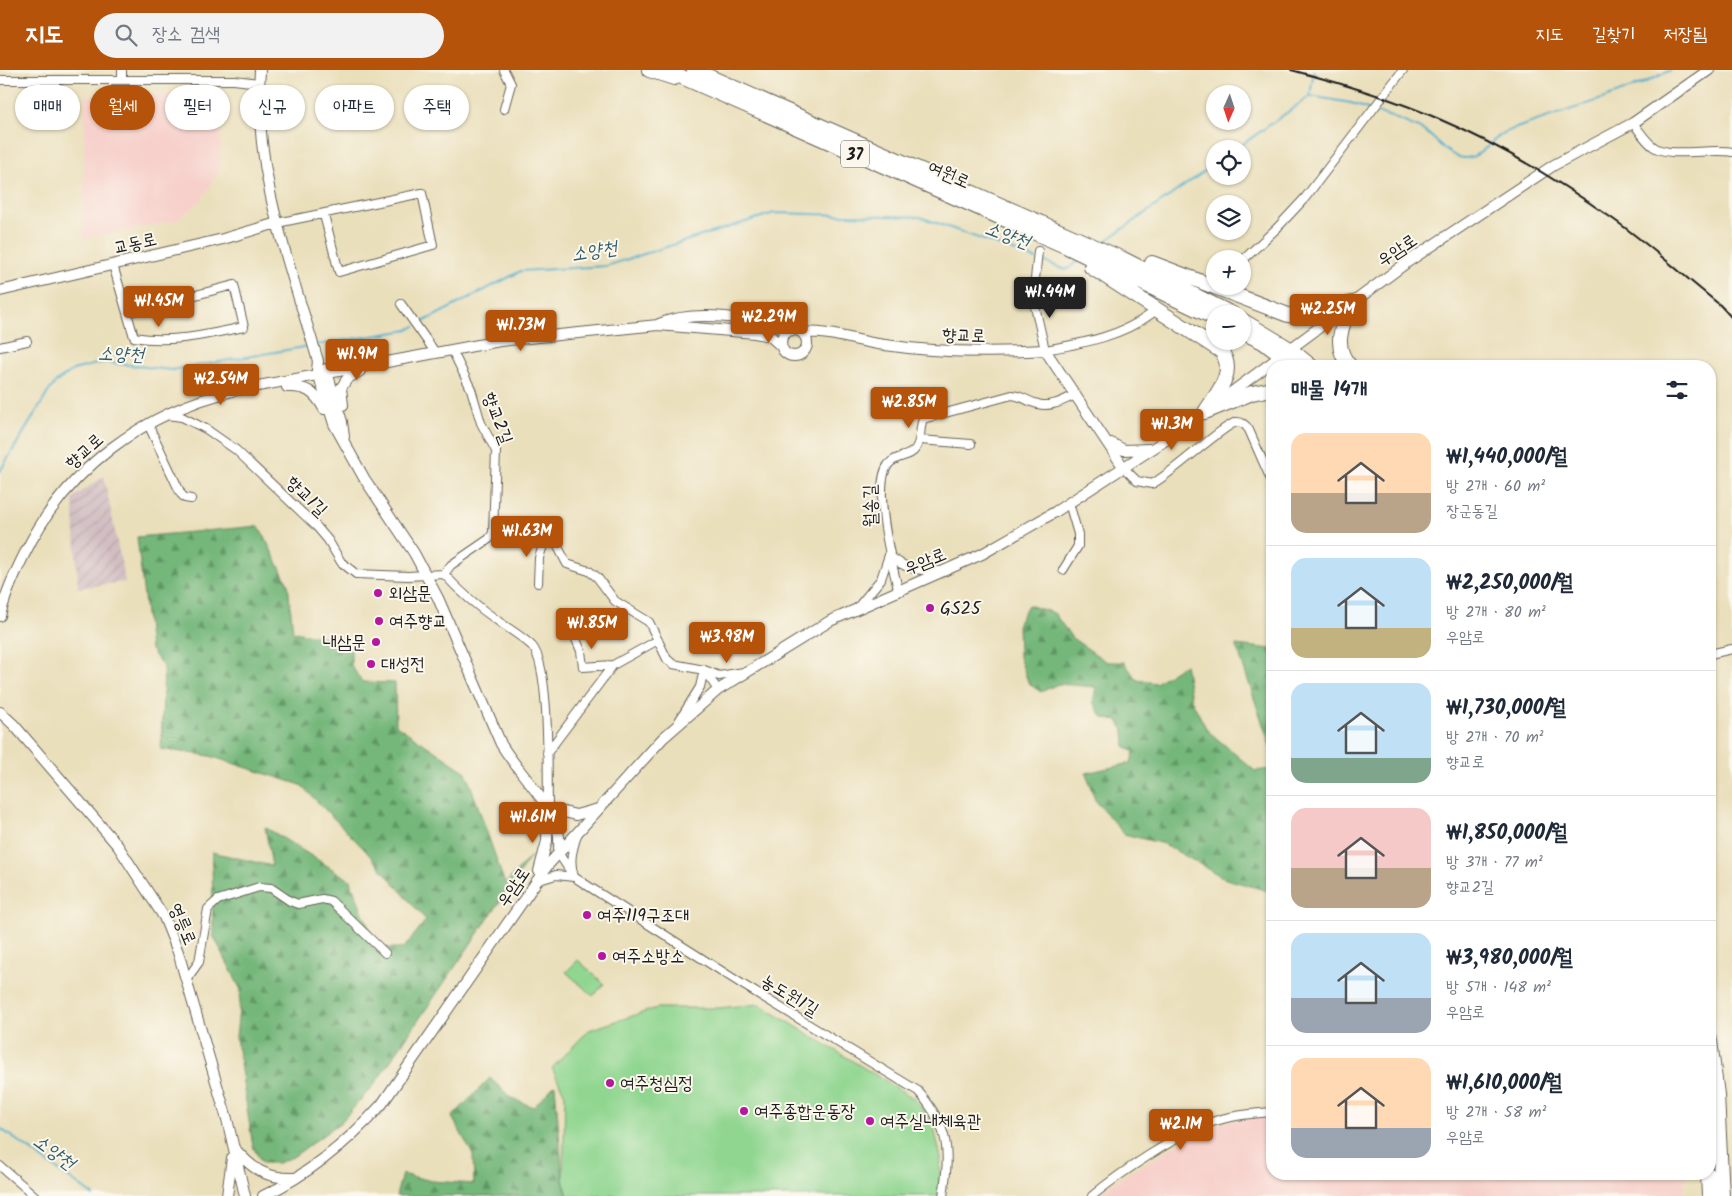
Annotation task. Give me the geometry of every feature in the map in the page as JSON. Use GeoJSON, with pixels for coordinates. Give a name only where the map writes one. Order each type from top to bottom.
{"type":"FeatureCollection","features":[{"type":"Feature","properties":{"kind":"highway"},"geometry":{"type":"LineString","coordinates":[[649,70],[662,75],[692,76]]}},
{"type":"Feature","properties":{"kind":"highway","name":"여원로"},"geometry":{"type":"LineString","coordinates":[[666,70],[692,76],[1211,305]]}},
{"type":"Feature","properties":{"kind":"highway"},"geometry":{"type":"LineString","coordinates":[[1050,233],[1073,232],[1117,264],[1221,351],[1225,356],[1228,368],[1225,380],[1205,412]]}},
{"type":"Feature","properties":{"kind":"highway"},"geometry":{"type":"LineString","coordinates":[[1117,264],[1301,318],[1352,303]]}},
{"type":"Feature","properties":{"kind":"highway","name":"여원로"},"geometry":{"type":"LineString","coordinates":[[1117,264],[1206,313]]}},
{"type":"Feature","properties":{"kind":"highway"},"geometry":{"type":"LineString","coordinates":[[1345,360],[1340,348],[1341,328],[1352,303]]}},
{"type":"Feature","properties":{"kind":"highway"},"geometry":{"type":"LineString","coordinates":[[1251,327],[1285,353],[1290,360]]}},
{"type":"Feature","properties":{"kind":"highway"},"geometry":{"type":"LineString","coordinates":[[1251,336],[1300,360]]}},
{"type":"Feature","properties":{"kind":"highway"},"geometry":{"type":"LineString","coordinates":[[1205,412],[1252,393],[1266,390]]}},
{"type":"Feature","properties":{"kind":"highway"},"geometry":{"type":"LineString","coordinates":[[1716,1086],[1722,1196]]}},
{"type":"Feature","properties":{"kind":"highway"},"geometry":{"type":"LineString","coordinates":[[1705,1196],[1706,1180]]}},
{"type":"Feature","properties":{"kind":"highway"},"geometry":{"type":"LineString","coordinates":[[1708,1180],[1709,1196]]}},
{"type":"Feature","properties":{"kind":"street"},"geometry":{"type":"LineString","coordinates":[[122,70],[122,80]]}},
{"type":"Feature","properties":{"kind":"street"},"geometry":{"type":"LineString","coordinates":[[260,70],[260,142],[268,190],[345,442],[364,478],[400,530],[426,576],[460,646],[501,744],[511,761],[548,808],[558,831],[559,854]]}},
{"type":"Feature","properties":{"kind":"street"},"geometry":{"type":"LineString","coordinates":[[504,70],[511,84],[504,109]]}},
{"type":"Feature","properties":{"kind":"street"},"geometry":{"type":"LineString","coordinates":[[1251,251],[1299,205],[1403,70]]}},
{"type":"Feature","properties":{"kind":"street","name":"우암로"},"geometry":{"type":"LineString","coordinates":[[1276,360],[1409,261],[1554,165],[1633,123],[1708,70]]}},
{"type":"Feature","properties":{"kind":"street"},"geometry":{"type":"LineString","coordinates":[[0,80],[234,80],[259,83]]}},
{"type":"Feature","properties":{"kind":"street"},"geometry":{"type":"LineString","coordinates":[[1633,123],[1653,146],[1665,152],[1717,149],[1732,152]]}},
{"type":"Feature","properties":{"kind":"street"},"geometry":{"type":"LineString","coordinates":[[277,223],[324,215],[422,193],[433,245],[339,272],[324,215]]}},
{"type":"Feature","properties":{"kind":"street","name":"교동로"},"geometry":{"type":"LineString","coordinates":[[0,291],[113,265],[277,223]]}},
{"type":"Feature","properties":{"kind":"street"},"geometry":{"type":"LineString","coordinates":[[1038,251],[1033,290],[1045,350],[1106,438],[1124,468],[1138,481],[1152,484],[1194,455],[1230,425],[1238,422],[1244,424],[1249,430],[1266,468]]}},
{"type":"Feature","properties":{"kind":"street"},"geometry":{"type":"LineString","coordinates":[[113,265],[127,313],[134,337],[148,340],[200,336],[244,326],[234,285],[127,313]]}},
{"type":"Feature","properties":{"kind":"street"},"geometry":{"type":"LineString","coordinates":[[402,306],[435,352]]}},
{"type":"Feature","properties":{"kind":"street"},"geometry":{"type":"LineString","coordinates":[[1045,350],[1099,339],[1128,329],[1152,314]]}},
{"type":"Feature","properties":{"kind":"street","name":"향교로"},"geometry":{"type":"LineString","coordinates":[[658,325],[675,317],[696,316],[760,322],[797,331],[820,332],[830,336],[924,349],[990,352],[1045,350]]}},
{"type":"Feature","properties":{"kind":"street","name":"향교로"},"geometry":{"type":"LineString","coordinates":[[0,616],[9,588],[33,536],[56,503],[78,477],[97,458],[136,430],[182,406],[206,398],[256,387],[264,381],[321,367],[370,363],[382,364],[435,352],[500,341],[658,325],[755,333],[770,336],[781,346]]}},
{"type":"Feature","properties":{"kind":"street"},"geometry":{"type":"LineString","coordinates":[[806,348],[806,337],[797,331],[783,336],[781,346],[788,355],[794,356],[804,352],[806,348],[819,339],[830,336]]}},
{"type":"Feature","properties":{"kind":"street"},"geometry":{"type":"LineString","coordinates":[[0,347],[27,341]]}},
{"type":"Feature","properties":{"kind":"street","name":"향교2길"},"geometry":{"type":"LineString","coordinates":[[452,350],[471,389],[481,423],[496,451],[493,533]]}},
{"type":"Feature","properties":{"kind":"street"},"geometry":{"type":"LineString","coordinates":[[338,423],[344,413],[341,388],[354,373],[382,364]]}},
{"type":"Feature","properties":{"kind":"street","name":"우암로"},"geometry":{"type":"LineString","coordinates":[[263,1196],[298,1177],[342,1145],[382,1104],[536,881],[678,723],[718,690],[830,621],[898,589],[982,554],[1069,503],[1152,449],[1266,367]]}},
{"type":"Feature","properties":{"kind":"street"},"geometry":{"type":"LineString","coordinates":[[256,387],[267,390],[301,387],[310,390],[318,398],[330,422],[338,423]]}},
{"type":"Feature","properties":{"kind":"street"},"geometry":{"type":"LineString","coordinates":[[971,444],[920,440],[920,426],[923,418],[1012,396],[1020,396],[1038,405],[1048,405],[1076,394]]}},
{"type":"Feature","properties":{"kind":"street","name":"향교1길"},"geometry":{"type":"LineString","coordinates":[[167,415],[182,417],[206,429],[236,450],[317,527],[348,570],[365,576],[426,576],[444,574]]}},
{"type":"Feature","properties":{"kind":"street"},"geometry":{"type":"LineString","coordinates":[[148,424],[181,494],[185,498],[191,499]]}},
{"type":"Feature","properties":{"kind":"street"},"geometry":{"type":"LineString","coordinates":[[1106,438],[1115,447],[1124,450],[1152,449]]}},
{"type":"Feature","properties":{"kind":"street","name":"월송길"},"geometry":{"type":"LineString","coordinates":[[898,589],[889,555],[882,503],[884,474],[887,466],[893,460],[912,453],[920,440]]}},
{"type":"Feature","properties":{"kind":"street"},"geometry":{"type":"LineString","coordinates":[[1063,570],[1078,546],[1078,534],[1069,503]]}},
{"type":"Feature","properties":{"kind":"street"},"geometry":{"type":"LineString","coordinates":[[536,881],[547,841],[548,808],[547,753],[541,673],[536,651],[525,640],[476,605],[444,574],[451,565],[485,542],[493,533],[546,536],[557,546],[567,564],[589,571],[596,577],[615,602],[649,622],[667,659],[673,664],[704,670],[719,676],[748,671]]}},
{"type":"Feature","properties":{"kind":"street"},"geometry":{"type":"LineString","coordinates":[[538,583],[539,558],[546,536]]}},
{"type":"Feature","properties":{"kind":"street"},"geometry":{"type":"LineString","coordinates":[[857,608],[882,579],[889,555],[899,564],[912,570],[946,570]]}},
{"type":"Feature","properties":{"kind":"street"},"geometry":{"type":"LineString","coordinates":[[573,632],[581,651],[583,668],[613,665],[658,640]]}},
{"type":"Feature","properties":{"kind":"street"},"geometry":{"type":"LineString","coordinates":[[1716,653],[1732,649]]}},
{"type":"Feature","properties":{"kind":"street"},"geometry":{"type":"LineString","coordinates":[[547,753],[613,665]]}},
{"type":"Feature","properties":{"kind":"street"},"geometry":{"type":"LineString","coordinates":[[704,670],[718,690]]}},
{"type":"Feature","properties":{"kind":"street"},"geometry":{"type":"LineString","coordinates":[[678,723],[700,687],[704,670]]}},
{"type":"Feature","properties":{"kind":"street","name":"영릉로"},"geometry":{"type":"LineString","coordinates":[[0,712],[14,725],[131,864],[164,917],[186,980],[245,1196]]}},
{"type":"Feature","properties":{"kind":"street"},"geometry":{"type":"LineString","coordinates":[[548,808],[565,814],[576,815],[601,807]]}},
{"type":"Feature","properties":{"kind":"street"},"geometry":{"type":"LineString","coordinates":[[536,881],[556,875],[574,877],[571,853],[578,833]]}},
{"type":"Feature","properties":{"kind":"street","name":"농도원1길"},"geometry":{"type":"LineString","coordinates":[[559,854],[574,877],[745,986],[918,1091],[930,1105],[945,1137],[948,1163],[943,1196]]}},
{"type":"Feature","properties":{"kind":"street"},"geometry":{"type":"LineString","coordinates":[[186,980],[198,962],[208,909],[218,900],[259,887],[271,888],[298,904],[322,899],[332,901],[385,953]]}},
{"type":"Feature","properties":{"kind":"street"},"geometry":{"type":"LineString","coordinates":[[1092,1196],[1109,1182],[1211,1122],[1245,1114],[1266,1112]]}},
{"type":"Feature","properties":{"kind":"street"},"geometry":{"type":"LineString","coordinates":[[233,1147],[248,1164],[259,1172],[270,1177],[298,1177]]}},
{"type":"Feature","properties":{"kind":"street"},"geometry":{"type":"LineString","coordinates":[[226,1196],[231,1177],[233,1147]]}},
{"type":"Feature","properties":{"kind":"street"},"geometry":{"type":"LineString","coordinates":[[0,1166],[35,1196]]}},
{"type":"Feature","properties":{"kind":"street"},"geometry":{"type":"LineString","coordinates":[[283,1196],[298,1177]]}},
{"type":"Feature","properties":{"kind":"shaded area"},"geometry":{"type":"Polygon","coordinates":[[[155,95],[165,95],[165,130],[221,130],[219,170],[201,200],[177,220],[83,239],[85,96],[90,96],[90,130],[155,130],[155,95]]]}},
{"type":"Feature","properties":{"kind":"shaded area"},"geometry":{"type":"Polygon","coordinates":[[[104,476],[125,582],[78,588],[73,498],[104,476]]]}},
{"type":"Feature","properties":{"kind":"shaded area"},"geometry":{"type":"Polygon","coordinates":[[[1266,1111],[1266,1180],[1685,1180],[1683,1196],[1098,1196],[1111,1184],[1197,1133],[1221,1123],[1266,1111]]]}},
{"type":"Feature","properties":{"kind":"green space"},"geometry":{"type":"Polygon","coordinates":[[[259,526],[288,584],[293,632],[351,641],[351,665],[362,682],[395,683],[396,725],[466,772],[505,884],[531,856],[374,1085],[341,1122],[293,1157],[278,1163],[262,1163],[253,1147],[236,1037],[241,990],[213,935],[212,852],[272,866],[265,827],[350,880],[377,948],[404,948],[426,920],[365,850],[301,785],[210,756],[161,749],[164,668],[150,648],[137,537],[259,526]]]}},
{"type":"Feature","properties":{"kind":"green space"},"geometry":{"type":"Polygon","coordinates":[[[1028,605],[1054,613],[1072,638],[1107,662],[1124,662],[1137,680],[1156,683],[1185,664],[1191,699],[1207,730],[1255,771],[1266,770],[1266,890],[1226,879],[1164,844],[1124,834],[1095,800],[1086,773],[1131,763],[1134,752],[1125,746],[1124,731],[1118,720],[1103,718],[1093,702],[1096,687],[1058,684],[1041,692],[1029,684],[1019,657],[1018,623],[1028,605]]]}},
{"type":"Feature","properties":{"kind":"green space"},"geometry":{"type":"Polygon","coordinates":[[[1236,645],[1266,648],[1266,733],[1236,645]]]}},
{"type":"Feature","properties":{"kind":"green space"},"geometry":{"type":"Polygon","coordinates":[[[578,960],[604,984],[593,996],[566,972],[578,960]]]}},
{"type":"Feature","properties":{"kind":"green space","name":"여주종합운동장"},"geometry":{"type":"Polygon","coordinates":[[[759,1004],[915,1099],[933,1123],[941,1158],[938,1196],[568,1196],[563,1179],[565,1095],[552,1068],[589,1030],[657,1008],[719,1008],[759,1004]]]}},
{"type":"Feature","properties":{"kind":"green space"},"geometry":{"type":"Polygon","coordinates":[[[490,1078],[511,1098],[533,1107],[555,1085],[563,1181],[568,1196],[396,1196],[402,1174],[432,1181],[474,1184],[473,1155],[452,1117],[490,1078]]]}},
{"type":"Feature","properties":{"kind":"waterway","name":"소양천"},"geometry":{"type":"LineString","coordinates":[[1249,140],[1310,96],[1314,70]]}},
{"type":"Feature","properties":{"kind":"waterway"},"geometry":{"type":"LineString","coordinates":[[1374,111],[1421,129],[1453,155],[1464,158],[1476,155],[1508,131],[1611,96],[1671,70]]}},
{"type":"Feature","properties":{"kind":"waterway"},"geometry":{"type":"LineString","coordinates":[[1310,96],[1351,103],[1370,110]]}},
{"type":"Feature","properties":{"kind":"waterway","name":"소양천"},"geometry":{"type":"LineString","coordinates":[[1103,243],[1206,170]]}},
{"type":"Feature","properties":{"kind":"waterway","name":"소양천"},"geometry":{"type":"LineString","coordinates":[[419,324],[521,271],[606,266],[774,213],[920,217],[1036,259]]}},
{"type":"Feature","properties":{"kind":"waterway","name":"소양천"},"geometry":{"type":"LineString","coordinates":[[1040,260],[1066,270],[1081,259]]}},
{"type":"Feature","properties":{"kind":"waterway","name":"소양천"},"geometry":{"type":"LineString","coordinates":[[317,345],[408,330],[415,326]]}},
{"type":"Feature","properties":{"kind":"waterway","name":"소양천"},"geometry":{"type":"LineString","coordinates":[[0,471],[49,391],[55,383],[73,370],[104,362],[171,370],[310,346]]}},
{"type":"Feature","properties":{"kind":"waterway","name":"소양천"},"geometry":{"type":"LineString","coordinates":[[0,1128],[94,1196]]}},
{"type":"Feature","properties":{"kind":"railway"},"geometry":{"type":"LineString","coordinates":[[1291,70],[1403,104],[1462,129],[1529,164],[1627,229],[1720,305],[1732,318]]}},
{"type":"Feature","properties":{"kind":"place","name":"외삼문"},"geometry":{"type":"Point","coordinates":[378,593]}},
{"type":"Feature","properties":{"kind":"place","name":"GS25"},"geometry":{"type":"Point","coordinates":[930,608]}},
{"type":"Feature","properties":{"kind":"place","name":"여주향교"},"geometry":{"type":"Point","coordinates":[379,621]}},
{"type":"Feature","properties":{"kind":"place","name":"내삼문"},"geometry":{"type":"Point","coordinates":[376,642]}},
{"type":"Feature","properties":{"kind":"place","name":"대성전"},"geometry":{"type":"Point","coordinates":[371,664]}},
{"type":"Feature","properties":{"kind":"place","name":"여주119구조대"},"geometry":{"type":"Point","coordinates":[587,915]}},
{"type":"Feature","properties":{"kind":"place","name":"여주소방소"},"geometry":{"type":"Point","coordinates":[602,956]}},
{"type":"Feature","properties":{"kind":"place","name":"여주청심정"},"geometry":{"type":"Point","coordinates":[610,1083]}},
{"type":"Feature","properties":{"kind":"place","name":"여주종합운동장"},"geometry":{"type":"Point","coordinates":[744,1111]}},
{"type":"Feature","properties":{"kind":"place","name":"여주실내체육관"},"geometry":{"type":"Point","coordinates":[870,1121]}}]}
